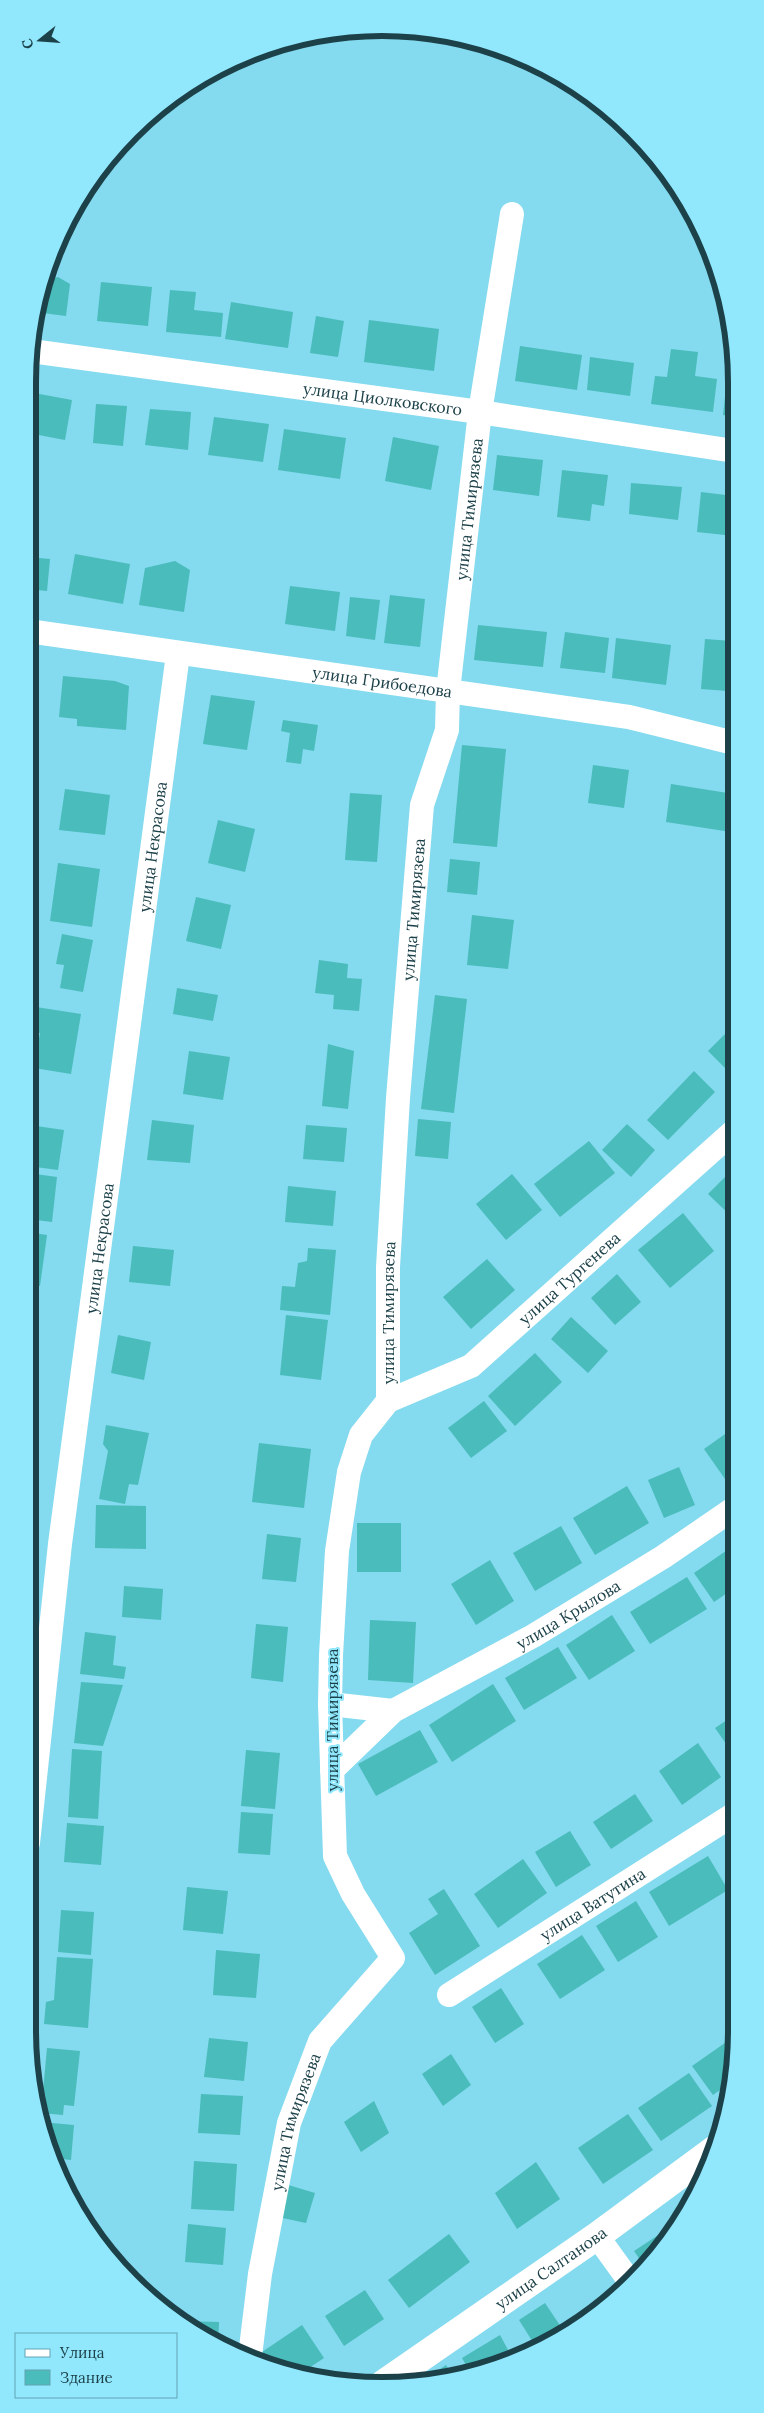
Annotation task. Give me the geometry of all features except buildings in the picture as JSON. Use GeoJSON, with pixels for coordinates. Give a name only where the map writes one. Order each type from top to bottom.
{"type":"FeatureCollection","features":[{"type":"Feature","properties":{"kind":"main road","name":"улица Салтанова"},"geometry":{"type":"LineString","coordinates":[[394,2376],[597,2236],[703,2158]]}},
{"type":"Feature","properties":{"kind":"street","name":"улица Тимирязева"},"geometry":{"type":"LineString","coordinates":[[251,2350],[260,2274],[289,2124],[320,2041],[394,1958],[353,1894],[335,1856],[330,1704],[337,1551],[349,1472],[361,1435],[388,1401],[388,1267],[398,1098],[422,805],[447,730],[448,691],[480,412],[512,214]]}},
{"type":"Feature","properties":{"kind":"street","name":"улица Циолковского"},"geometry":{"type":"LineString","coordinates":[[38,352],[480,412],[728,450]]}},
{"type":"Feature","properties":{"kind":"street","name":"улица Грибоедова"},"geometry":{"type":"LineString","coordinates":[[36,633],[630,716],[728,741]]}},
{"type":"Feature","properties":{"kind":"street","name":"улица Некрасова"},"geometry":{"type":"LineString","coordinates":[[36,1768],[60,1544],[178,654]]}},
{"type":"Feature","properties":{"kind":"street","name":"улица Тургенева"},"geometry":{"type":"LineString","coordinates":[[388,1401],[471,1366],[728,1136]]}},
{"type":"Feature","properties":{"kind":"street","name":"улица Крылова"},"geometry":{"type":"LineString","coordinates":[[332,1770],[393,1711],[533,1636],[664,1557],[728,1513]]}},
{"type":"Feature","properties":{"kind":"street"},"geometry":{"type":"LineString","coordinates":[[330,1704],[393,1711]]}},
{"type":"Feature","properties":{"kind":"street","name":"улица Ватутина"},"geometry":{"type":"LineString","coordinates":[[449,1995],[728,1818]]}},
{"type":"Feature","properties":{"kind":"street"},"geometry":{"type":"LineString","coordinates":[[597,2236],[625,2276]]}}]}
